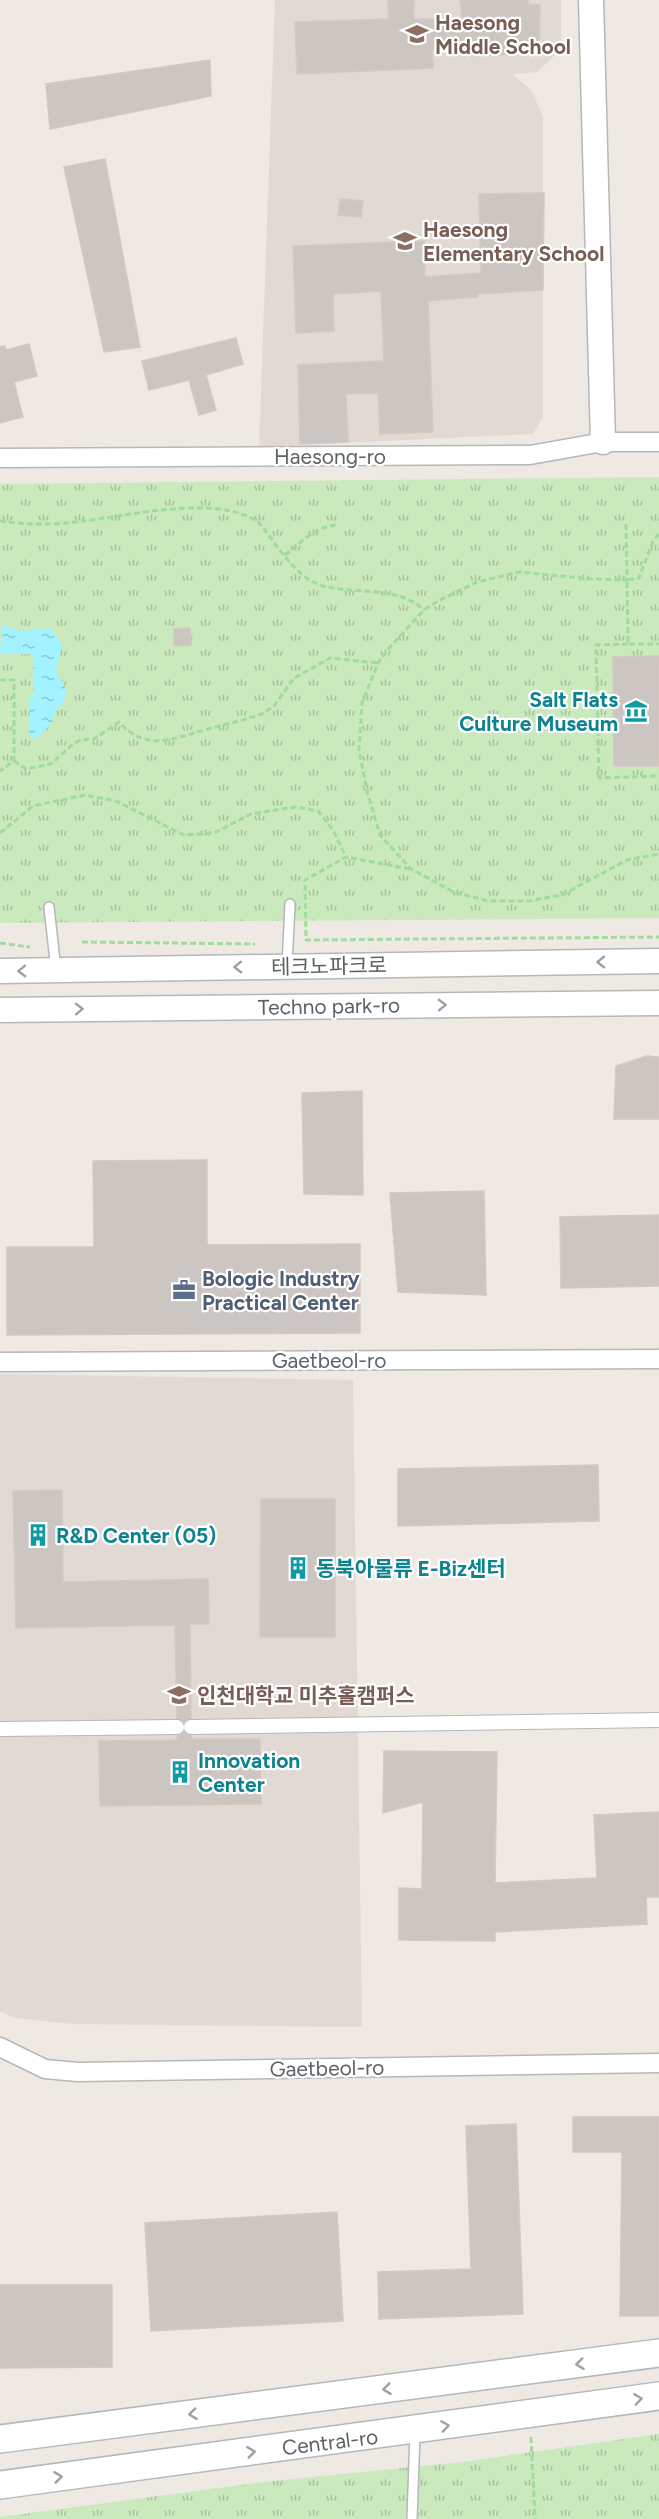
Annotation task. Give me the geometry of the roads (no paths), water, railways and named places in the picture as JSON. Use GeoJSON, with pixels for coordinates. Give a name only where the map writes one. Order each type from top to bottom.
{"type":"FeatureCollection","features":[{"type":"Feature","properties":{"kind":"main road"},"geometry":{"type":"LineString","coordinates":[[0,2439],[659,2353]]}},
{"type":"Feature","properties":{"kind":"main road","name":"Central-ro"},"geometry":{"type":"LineString","coordinates":[[0,2485],[659,2396]]}},
{"type":"Feature","properties":{"kind":"street"},"geometry":{"type":"LineString","coordinates":[[591,0],[603,442]]}},
{"type":"Feature","properties":{"kind":"street","name":"Haesong-ro"},"geometry":{"type":"LineString","coordinates":[[0,458],[530,455],[603,442],[659,441]]}},
{"type":"Feature","properties":{"kind":"street","name":"테크노파크로"},"geometry":{"type":"LineString","coordinates":[[0,971],[659,961]]}},
{"type":"Feature","properties":{"kind":"street","name":"Techno park-ro"},"geometry":{"type":"LineString","coordinates":[[0,1010],[659,1002]]}},
{"type":"Feature","properties":{"kind":"street","name":"Gaetbeol-ro"},"geometry":{"type":"LineString","coordinates":[[0,1362],[659,1359]]}},
{"type":"Feature","properties":{"kind":"street"},"geometry":{"type":"LineString","coordinates":[[191,1727],[659,1720]]}},
{"type":"Feature","properties":{"kind":"street"},"geometry":{"type":"LineString","coordinates":[[0,1729],[177,1727]]}},
{"type":"Feature","properties":{"kind":"street","name":"Gaetbeol-ro"},"geometry":{"type":"LineString","coordinates":[[0,2047],[45,2069],[78,2072],[659,2063]]}},
{"type":"Feature","properties":{"kind":"lane"},"geometry":{"type":"LineString","coordinates":[[287,966],[290,904]]}},
{"type":"Feature","properties":{"kind":"lane"},"geometry":{"type":"LineString","coordinates":[[49,907],[56,970]]}},
{"type":"Feature","properties":{"kind":"lane"},"geometry":{"type":"LineString","coordinates":[[412,2519],[415,2430]]}},
{"type":"Feature","properties":{"kind":"water"},"geometry":{"type":"Polygon","coordinates":[[[2,625],[19,631],[49,628],[56,634],[62,646],[56,671],[67,691],[63,703],[55,712],[52,723],[38,738],[29,735],[30,698],[34,697],[33,654],[0,654],[2,625]]]}},
{"type":"Feature","properties":{"kind":"place","name":"Haesong Middle School"},"geometry":{"type":"Point","coordinates":[417,34]}},
{"type":"Feature","properties":{"kind":"place","name":"Haesong Elementary School"},"geometry":{"type":"Point","coordinates":[405,241]}},
{"type":"Feature","properties":{"kind":"place","name":"Salt Flats Culture Museum"},"geometry":{"type":"Point","coordinates":[636,711]}},
{"type":"Feature","properties":{"kind":"place","name":"Bologic Industry Practical Center"},"geometry":{"type":"Point","coordinates":[184,1290]}},
{"type":"Feature","properties":{"kind":"place","name":"R&D Center (05)"},"geometry":{"type":"Point","coordinates":[38,1535]}},
{"type":"Feature","properties":{"kind":"place","name":"동북아물류 E-Biz센터"},"geometry":{"type":"Point","coordinates":[298,1568]}},
{"type":"Feature","properties":{"kind":"place","name":"인천대학교 미추홀캠퍼스"},"geometry":{"type":"Point","coordinates":[179,1695]}},
{"type":"Feature","properties":{"kind":"place","name":"Innovation Center"},"geometry":{"type":"Point","coordinates":[180,1772]}}]}
